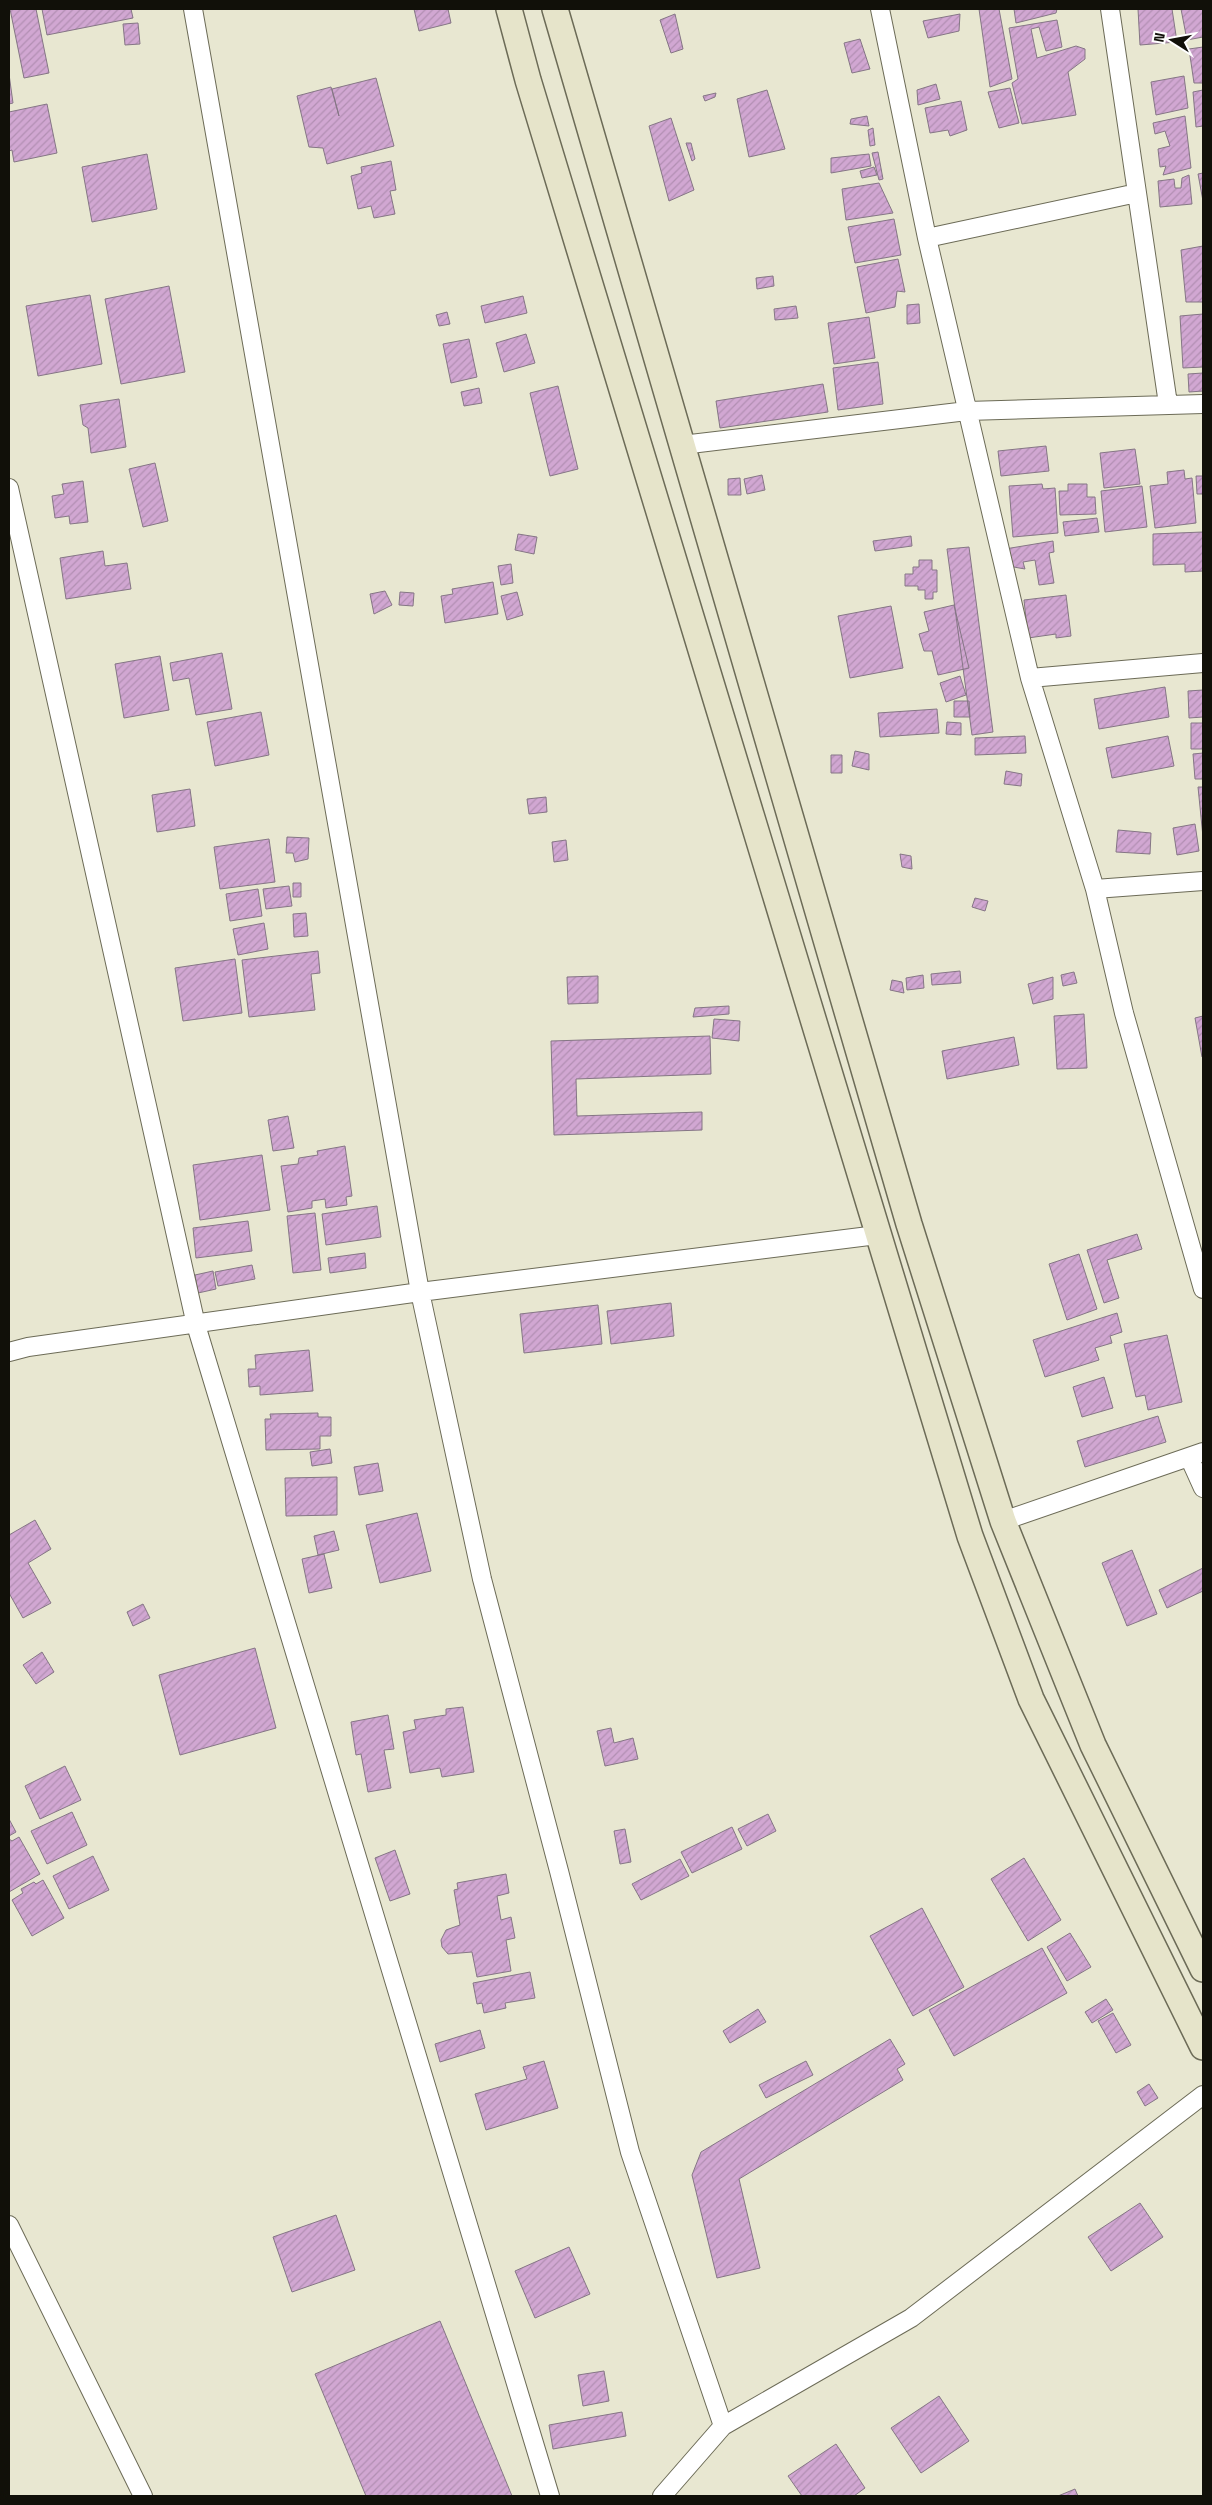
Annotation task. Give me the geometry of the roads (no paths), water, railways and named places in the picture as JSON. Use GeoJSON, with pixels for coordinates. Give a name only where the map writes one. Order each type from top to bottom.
{"type":"FeatureCollection","features":[{"type":"Feature","properties":{"kind":"main road"},"geometry":{"type":"LineString","coordinates":[[509,9],[528,80],[877,1235],[970,1536],[1031,1699],[1203,2047]]}},
{"type":"Feature","properties":{"kind":"main road"},"geometry":{"type":"LineString","coordinates":[[555,9],[924,1270],[1003,1521],[1093,1746],[1203,1969]]}},
{"type":"Feature","properties":{"kind":"main road"},"geometry":{"type":"LineString","coordinates":[[893,1285],[924,1270]]}},
{"type":"Feature","properties":{"kind":"street"},"geometry":{"type":"LineString","coordinates":[[193,9],[420,1292],[482,1579],[559,1871],[630,2152],[723,2426]]}},
{"type":"Feature","properties":{"kind":"street"},"geometry":{"type":"LineString","coordinates":[[880,9],[927,238],[1030,678],[1095,888],[1124,1013],[1203,1289]]}},
{"type":"Feature","properties":{"kind":"street"},"geometry":{"type":"LineString","coordinates":[[1110,9],[1168,404]]}},
{"type":"Feature","properties":{"kind":"street"},"geometry":{"type":"LineString","coordinates":[[927,238],[1137,193]]}},
{"type":"Feature","properties":{"kind":"street"},"geometry":{"type":"LineString","coordinates":[[682,445],[967,411],[1203,404]]}},
{"type":"Feature","properties":{"kind":"street"},"geometry":{"type":"LineString","coordinates":[[9,488],[196,1325],[550,2496]]}},
{"type":"Feature","properties":{"kind":"street"},"geometry":{"type":"LineString","coordinates":[[1030,678],[1203,663]]}},
{"type":"Feature","properties":{"kind":"street"},"geometry":{"type":"LineString","coordinates":[[1095,888],[1203,881]]}},
{"type":"Feature","properties":{"kind":"street"},"geometry":{"type":"LineString","coordinates":[[9,1352],[28,1347],[196,1325],[420,1292],[877,1235]]}},
{"type":"Feature","properties":{"kind":"street"},"geometry":{"type":"LineString","coordinates":[[1003,1521],[1196,1454],[1203,1488]]}},
{"type":"Feature","properties":{"kind":"street"},"geometry":{"type":"LineString","coordinates":[[662,2496],[723,2426],[911,2318],[1203,2095]]}},
{"type":"Feature","properties":{"kind":"street"},"geometry":{"type":"LineString","coordinates":[[9,2225],[143,2496]]}}]}
